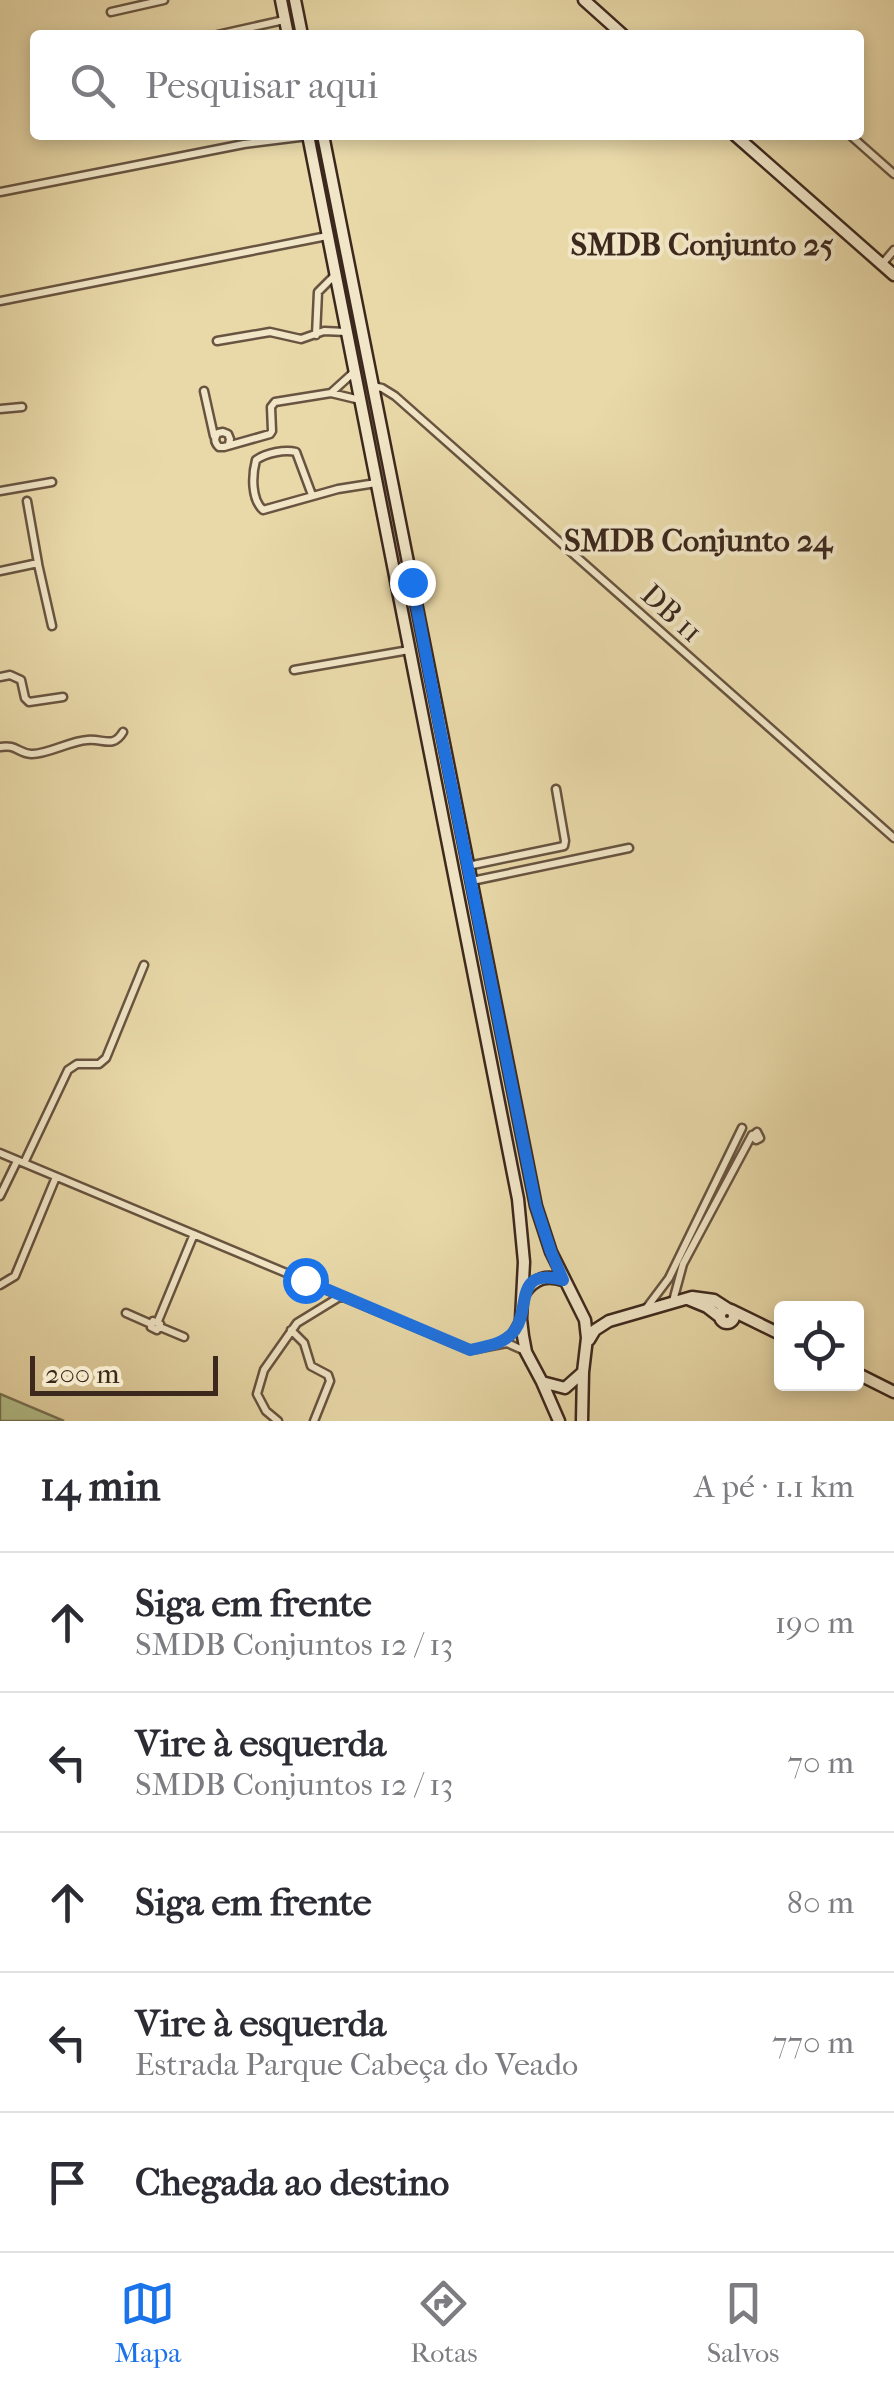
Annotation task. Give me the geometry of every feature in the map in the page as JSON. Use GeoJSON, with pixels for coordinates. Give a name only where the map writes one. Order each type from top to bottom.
{"type":"FeatureCollection","features":[{"type":"Feature","properties":{"kind":"main road"},"geometry":{"type":"LineString","coordinates":[[281,0],[287,30]]}},
{"type":"Feature","properties":{"kind":"main road"},"geometry":{"type":"LineString","coordinates":[[295,0],[301,30]]}},
{"type":"Feature","properties":{"kind":"main road"},"geometry":{"type":"LineString","coordinates":[[584,0],[617,30]]}},
{"type":"Feature","properties":{"kind":"main road"},"geometry":{"type":"LineString","coordinates":[[309,140],[518,1199],[523,1233],[521,1319],[526,1352],[558,1421]]}},
{"type":"Feature","properties":{"kind":"main road"},"geometry":{"type":"LineString","coordinates":[[324,140],[536,1206],[563,1280],[582,1310],[595,1321],[609,1321]]}},
{"type":"Feature","properties":{"kind":"main road"},"geometry":{"type":"LineString","coordinates":[[741,140],[894,276]]}},
{"type":"Feature","properties":{"kind":"main road"},"geometry":{"type":"LineString","coordinates":[[329,246],[346,248]]}},
{"type":"Feature","properties":{"kind":"main road"},"geometry":{"type":"LineString","coordinates":[[379,499],[396,497]]}},
{"type":"Feature","properties":{"kind":"main road"},"geometry":{"type":"LineString","coordinates":[[524,1293],[544,1277],[563,1280]]}},
{"type":"Feature","properties":{"kind":"main road"},"geometry":{"type":"LineString","coordinates":[[586,1345],[595,1330],[609,1321],[679,1301],[700,1303],[774,1331]]}},
{"type":"Feature","properties":{"kind":"main road"},"geometry":{"type":"LineString","coordinates":[[582,1310],[587,1330],[582,1421]]}},
{"type":"Feature","properties":{"kind":"main road"},"geometry":{"type":"LineString","coordinates":[[542,1382],[565,1388],[582,1372]]}},
{"type":"Feature","properties":{"kind":"main road"},"geometry":{"type":"LineString","coordinates":[[864,1378],[894,1392]]}},
{"type":"Feature","properties":{"kind":"street"},"geometry":{"type":"LineString","coordinates":[[111,12],[164,0]]}},
{"type":"Feature","properties":{"kind":"street"},"geometry":{"type":"LineString","coordinates":[[239,30],[286,20]]}},
{"type":"Feature","properties":{"kind":"street"},"geometry":{"type":"LineString","coordinates":[[0,192],[276,140]]}},
{"type":"Feature","properties":{"kind":"street"},"geometry":{"type":"LineString","coordinates":[[856,140],[894,174]]}},
{"type":"Feature","properties":{"kind":"street"},"geometry":{"type":"LineString","coordinates":[[0,301],[329,246]]}},
{"type":"Feature","properties":{"kind":"street"},"geometry":{"type":"LineString","coordinates":[[882,264],[894,250]]}},
{"type":"Feature","properties":{"kind":"street"},"geometry":{"type":"LineString","coordinates":[[316,335],[318,292],[335,275]]}},
{"type":"Feature","properties":{"kind":"street"},"geometry":{"type":"LineString","coordinates":[[217,341],[270,332],[301,339],[329,331],[346,332]]}},
{"type":"Feature","properties":{"kind":"street"},"geometry":{"type":"LineString","coordinates":[[332,393],[354,372]]}},
{"type":"Feature","properties":{"kind":"street","name":"DB 11"},"geometry":{"type":"LineString","coordinates":[[374,386],[396,396],[894,838]]}},
{"type":"Feature","properties":{"kind":"street"},"geometry":{"type":"LineString","coordinates":[[204,391],[215,437],[218,433],[228,434],[229,444],[270,434],[270,410],[275,402],[332,393],[360,400]]}},
{"type":"Feature","properties":{"kind":"street"},"geometry":{"type":"LineString","coordinates":[[0,409],[22,407]]}},
{"type":"Feature","properties":{"kind":"street"},"geometry":{"type":"LineString","coordinates":[[312,496],[296,452],[290,450],[256,460],[254,489],[260,509],[376,483]]}},
{"type":"Feature","properties":{"kind":"street"},"geometry":{"type":"LineString","coordinates":[[0,491],[52,482]]}},
{"type":"Feature","properties":{"kind":"street"},"geometry":{"type":"LineString","coordinates":[[27,501],[52,626]]}},
{"type":"Feature","properties":{"kind":"street"},"geometry":{"type":"LineString","coordinates":[[0,571],[38,563]]}},
{"type":"Feature","properties":{"kind":"street"},"geometry":{"type":"LineString","coordinates":[[294,670],[410,650]]}},
{"type":"Feature","properties":{"kind":"street"},"geometry":{"type":"LineString","coordinates":[[0,678],[10,675],[20,680],[29,702],[63,697]]}},
{"type":"Feature","properties":{"kind":"street"},"geometry":{"type":"LineString","coordinates":[[0,747],[15,746],[32,754],[82,740],[112,742],[123,732]]}},
{"type":"Feature","properties":{"kind":"street"},"geometry":{"type":"LineString","coordinates":[[468,866],[564,846],[556,789]]}},
{"type":"Feature","properties":{"kind":"street"},"geometry":{"type":"LineString","coordinates":[[471,881],[629,848]]}},
{"type":"Feature","properties":{"kind":"street"},"geometry":{"type":"LineString","coordinates":[[0,1196],[68,1070],[77,1064],[100,1064],[106,1058],[144,965]]}},
{"type":"Feature","properties":{"kind":"street"},"geometry":{"type":"LineString","coordinates":[[644,1310],[668,1278],[742,1128]]}},
{"type":"Feature","properties":{"kind":"street"},"geometry":{"type":"LineString","coordinates":[[679,1301],[683,1264],[746,1144],[755,1137]]}},
{"type":"Feature","properties":{"kind":"street"},"geometry":{"type":"LineString","coordinates":[[0,1153],[470,1350],[498,1344],[516,1345],[526,1352]]}},
{"type":"Feature","properties":{"kind":"street"},"geometry":{"type":"LineString","coordinates":[[0,1284],[14,1276],[56,1177]]}},
{"type":"Feature","properties":{"kind":"street"},"geometry":{"type":"LineString","coordinates":[[156,1324],[194,1234]]}},
{"type":"Feature","properties":{"kind":"street"},"geometry":{"type":"LineString","coordinates":[[278,1421],[266,1411],[257,1394],[270,1359],[306,1316],[342,1296]]}},
{"type":"Feature","properties":{"kind":"street"},"geometry":{"type":"LineString","coordinates":[[126,1313],[184,1338]]}},
{"type":"Feature","properties":{"kind":"street"},"geometry":{"type":"LineString","coordinates":[[498,1344],[512,1334],[521,1319]]}},
{"type":"Feature","properties":{"kind":"street"},"geometry":{"type":"LineString","coordinates":[[291,1330],[304,1343],[311,1366],[330,1381],[314,1421]]}},
{"type":"Feature","properties":{"kind":"green space"},"geometry":{"type":"Polygon","coordinates":[[[0,1394],[64,1421],[0,1421],[0,1394]]]}},
{"type":"Feature","properties":{"kind":"district","name":"SMDB Conjunto 25"},"geometry":{"type":"Point","coordinates":[702,244]}},
{"type":"Feature","properties":{"kind":"district","name":"SMDB Conjunto 24"},"geometry":{"type":"Point","coordinates":[698,540]}},
{"type":"Feature","properties":{"kind":"route"},"geometry":{"type":"LineString","coordinates":[[305,1280],[470,1350],[498,1344],[512,1334],[521,1319],[524,1293],[537,1280],[563,1280],[536,1206],[412,582]]}}]}
